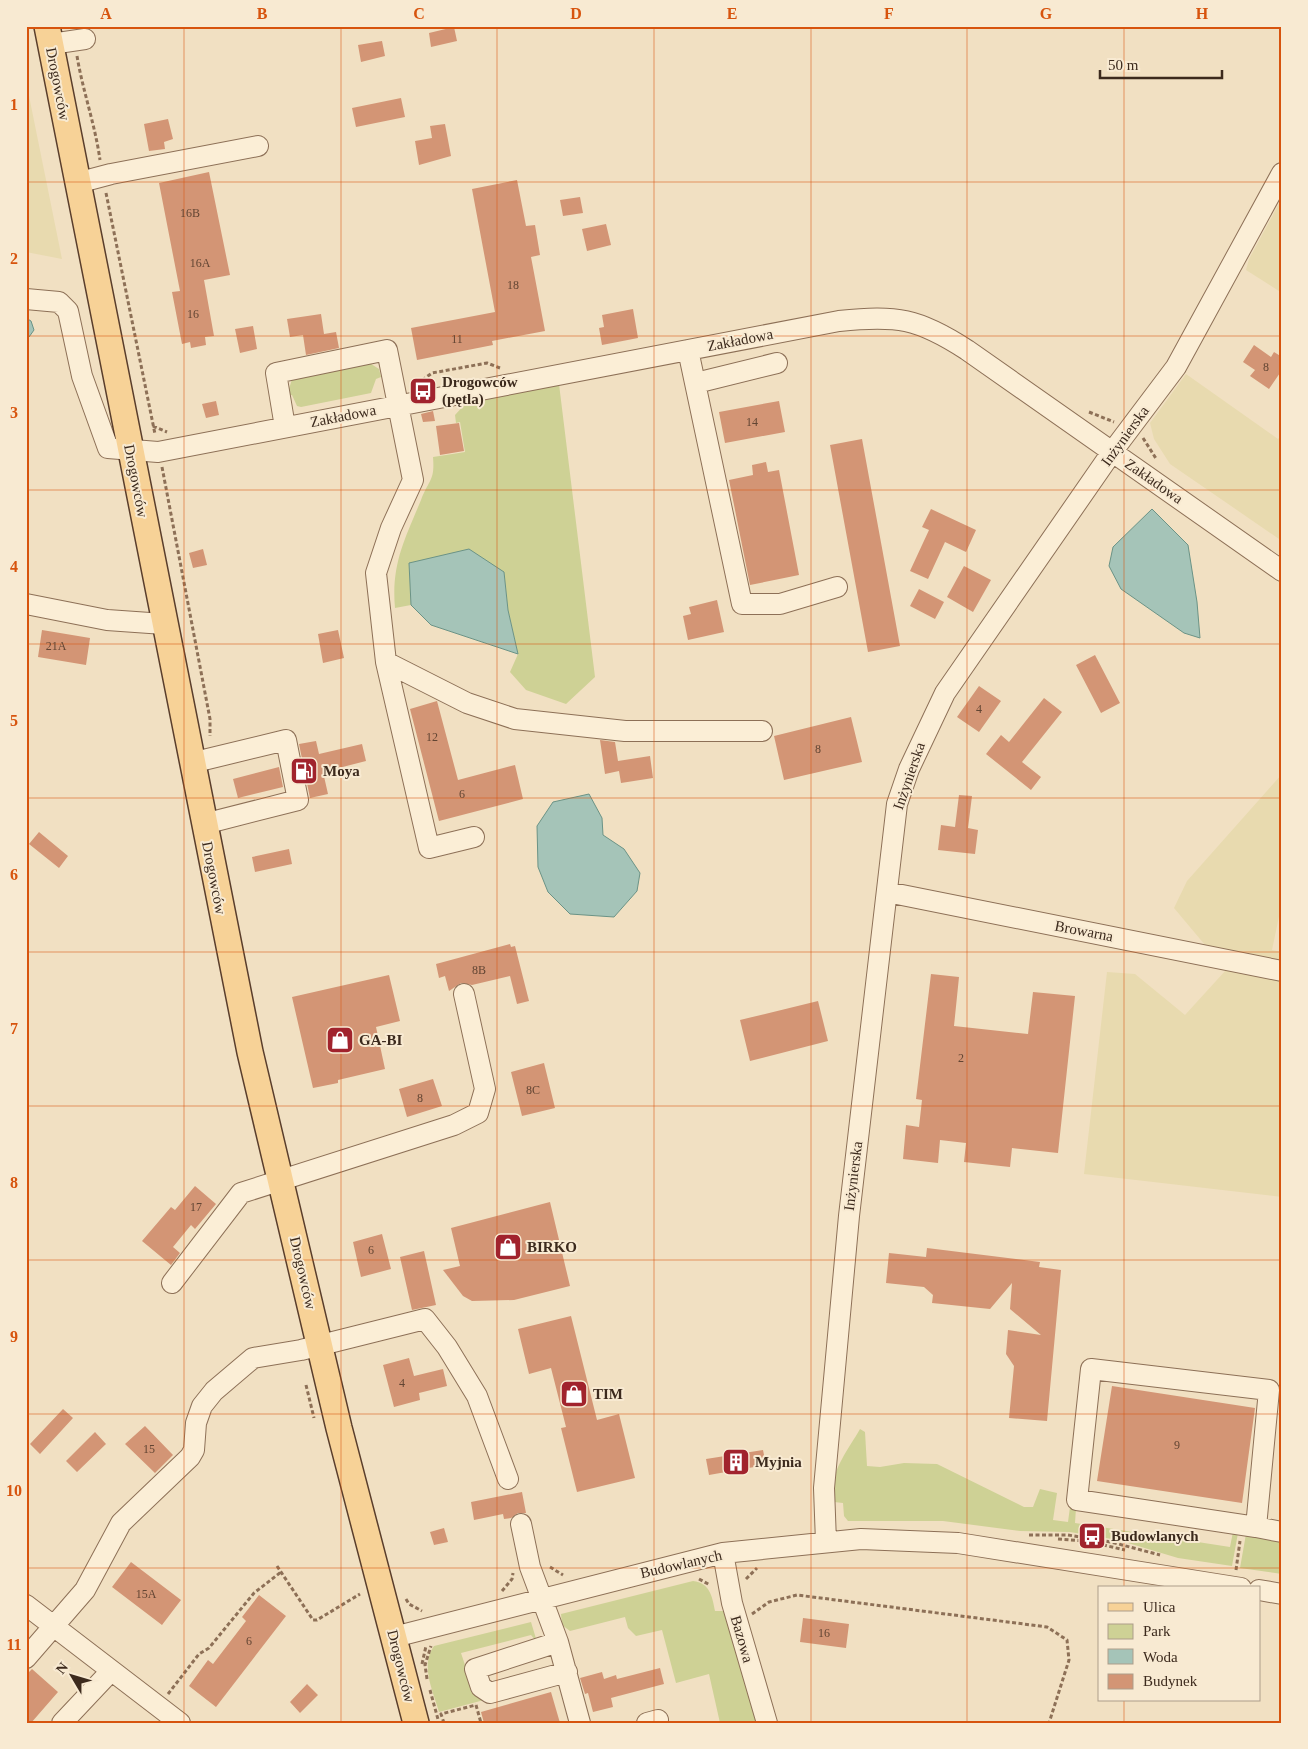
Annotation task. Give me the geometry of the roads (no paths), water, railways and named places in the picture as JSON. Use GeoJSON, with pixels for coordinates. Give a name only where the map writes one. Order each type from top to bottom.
{"type":"FeatureCollection","features":[{"type":"Feature","properties":{"kind":"main road","name":"Drogowców"},"geometry":{"type":"LineString","coordinates":[[49,35],[250,1052],[282,1180],[339,1428],[416,1723]]}},
{"type":"Feature","properties":{"kind":"street"},"geometry":{"type":"LineString","coordinates":[[49,35],[85,39]]}},
{"type":"Feature","properties":{"kind":"street"},"geometry":{"type":"LineString","coordinates":[[77,183],[111,174],[258,146]]}},
{"type":"Feature","properties":{"kind":"street","name":"Inżynierska"},"geometry":{"type":"LineString","coordinates":[[826,1542],[824,1488],[838,1327],[897,804],[909,768],[922,738],[945,694],[1112,452],[1176,367],[1282,173]]}},
{"type":"Feature","properties":{"kind":"street","name":"Zakładowa"},"geometry":{"type":"LineString","coordinates":[[26,299],[59,302],[68,311],[82,376],[108,448],[158,452],[839,321],[878,318],[914,322],[945,336],[1282,571]]}},
{"type":"Feature","properties":{"kind":"street"},"geometry":{"type":"LineString","coordinates":[[285,427],[276,373],[387,350],[413,480],[391,528],[376,574],[386,662],[429,848],[474,837]]}},
{"type":"Feature","properties":{"kind":"street"},"geometry":{"type":"LineString","coordinates":[[688,350],[742,604],[780,604],[837,587]]}},
{"type":"Feature","properties":{"kind":"street"},"geometry":{"type":"LineString","coordinates":[[696,383],[777,363]]}},
{"type":"Feature","properties":{"kind":"street"},"geometry":{"type":"LineString","coordinates":[[26,604],[107,620],[164,624]]}},
{"type":"Feature","properties":{"kind":"street"},"geometry":{"type":"LineString","coordinates":[[386,662],[467,703],[515,719],[625,731],[762,731]]}},
{"type":"Feature","properties":{"kind":"street"},"geometry":{"type":"LineString","coordinates":[[192,763],[286,740],[298,800],[204,824]]}},
{"type":"Feature","properties":{"kind":"street","name":"Browarna"},"geometry":{"type":"LineString","coordinates":[[887,892],[1282,971]]}},
{"type":"Feature","properties":{"kind":"street"},"geometry":{"type":"LineString","coordinates":[[172,1283],[241,1193],[454,1125],[478,1113],[486,1089],[464,994]]}},
{"type":"Feature","properties":{"kind":"street"},"geometry":{"type":"LineString","coordinates":[[26,1658],[85,1590],[121,1523],[190,1458],[194,1450],[196,1423],[202,1406],[214,1391],[253,1358],[320,1345],[425,1318],[447,1347],[477,1396],[508,1479]]}},
{"type":"Feature","properties":{"kind":"street"},"geometry":{"type":"LineString","coordinates":[[1256,1527],[1269,1390],[1091,1369],[1077,1500],[1282,1532]]}},
{"type":"Feature","properties":{"kind":"street"},"geometry":{"type":"LineString","coordinates":[[520,1524],[530,1567],[558,1642],[580,1723]]}},
{"type":"Feature","properties":{"kind":"street","name":"Budowlanych"},"geometry":{"type":"LineString","coordinates":[[394,1637],[723,1553],[826,1542],[891,1538],[958,1543],[1229,1586]]}},
{"type":"Feature","properties":{"kind":"street","name":"Bazowa"},"geometry":{"type":"LineString","coordinates":[[723,1553],[738,1625],[767,1723]]}},
{"type":"Feature","properties":{"kind":"street"},"geometry":{"type":"LineString","coordinates":[[1260,1590],[1282,1594]]}},
{"type":"Feature","properties":{"kind":"street"},"geometry":{"type":"LineString","coordinates":[[26,1604],[180,1723]]}},
{"type":"Feature","properties":{"kind":"street"},"geometry":{"type":"LineString","coordinates":[[558,1642],[475,1668],[481,1687],[490,1693],[567,1672]]}},
{"type":"Feature","properties":{"kind":"street"},"geometry":{"type":"LineString","coordinates":[[62,1723],[111,1670]]}},
{"type":"Feature","properties":{"kind":"water"},"geometry":{"type":"Polygon","coordinates":[[[26,318],[31,321],[34,330],[29,337],[26,337],[26,318]]]}},
{"type":"Feature","properties":{"kind":"water"},"geometry":{"type":"Polygon","coordinates":[[[1152,509],[1188,545],[1197,602],[1200,638],[1184,633],[1121,589],[1109,566],[1113,547],[1152,509]]]}},
{"type":"Feature","properties":{"kind":"water"},"geometry":{"type":"Polygon","coordinates":[[[469,549],[504,572],[508,610],[518,654],[431,625],[411,605],[409,563],[469,549]]]}},
{"type":"Feature","properties":{"kind":"water"},"geometry":{"type":"Polygon","coordinates":[[[589,794],[602,818],[603,835],[624,849],[640,873],[637,891],[614,917],[570,914],[548,892],[538,867],[537,826],[553,802],[589,794]]]}},
{"type":"Feature","properties":{"kind":"place","name":"Drogowców (pętla)"},"geometry":{"type":"Point","coordinates":[423,391]}},
{"type":"Feature","properties":{"kind":"place","name":"Moya"},"geometry":{"type":"Point","coordinates":[304,771]}},
{"type":"Feature","properties":{"kind":"place","name":"GA-BI"},"geometry":{"type":"Point","coordinates":[340,1040]}},
{"type":"Feature","properties":{"kind":"place","name":"BIRKO"},"geometry":{"type":"Point","coordinates":[508,1247]}},
{"type":"Feature","properties":{"kind":"place","name":"TIM"},"geometry":{"type":"Point","coordinates":[574,1394]}},
{"type":"Feature","properties":{"kind":"place","name":"Myjnia"},"geometry":{"type":"Point","coordinates":[736,1462]}},
{"type":"Feature","properties":{"kind":"place","name":"Budowlanych"},"geometry":{"type":"Point","coordinates":[1092,1536]}}]}
